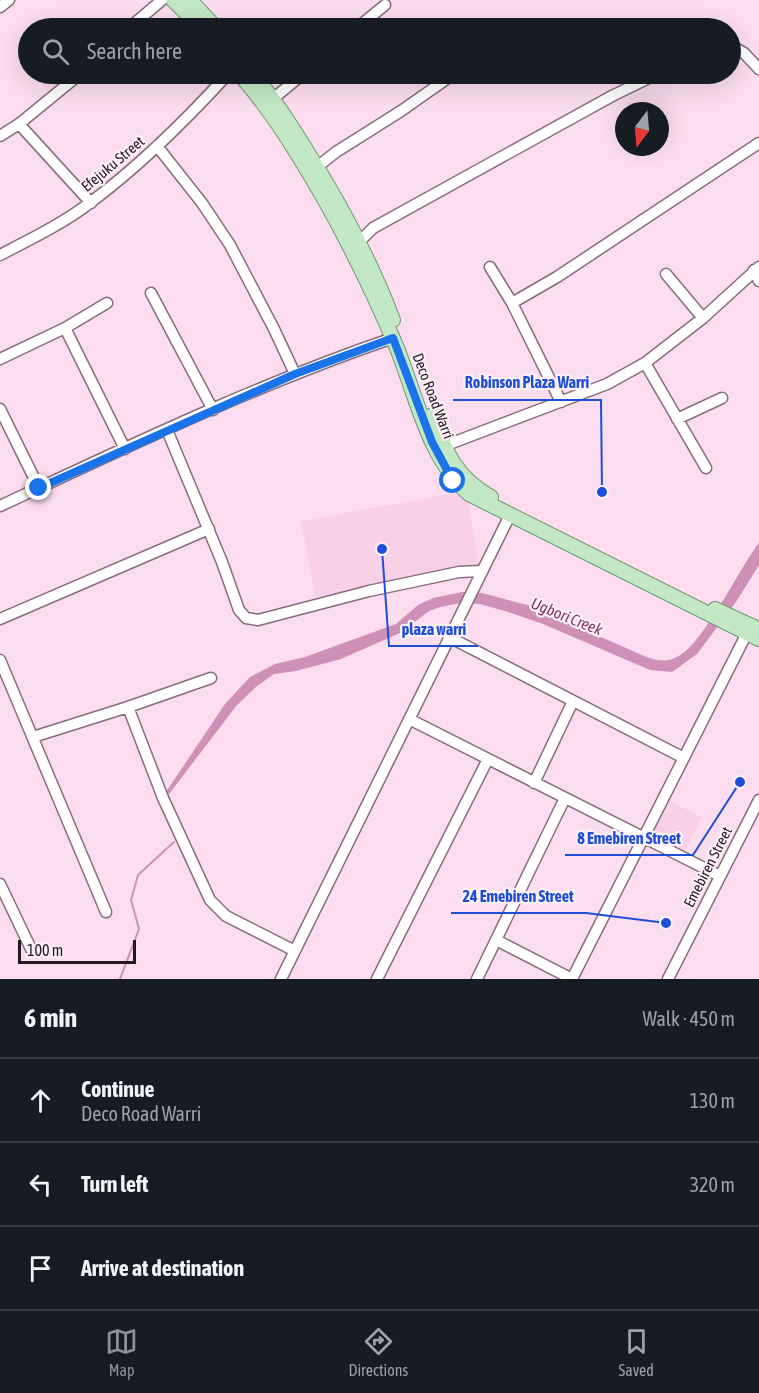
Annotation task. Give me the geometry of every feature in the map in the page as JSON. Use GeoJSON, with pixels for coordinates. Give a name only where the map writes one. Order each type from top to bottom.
{"type":"FeatureCollection","features":[{"type":"Feature","properties":{"kind":"main road"},"geometry":{"type":"LineString","coordinates":[[173,0],[191,18]]}},
{"type":"Feature","properties":{"kind":"main road"},"geometry":{"type":"LineString","coordinates":[[190,0],[207,18]]}},
{"type":"Feature","properties":{"kind":"main road","name":"Deco Road Warri"},"geometry":{"type":"LineString","coordinates":[[249,84],[268,102],[317,167],[360,241],[380,285],[444,446],[458,471],[481,491],[710,611]]}},
{"type":"Feature","properties":{"kind":"main road","name":"Deco Road Warri"},"geometry":{"type":"LineString","coordinates":[[258,84],[351,246],[393,338],[432,442],[453,481],[469,494],[510,515],[710,611]]}},
{"type":"Feature","properties":{"kind":"main road"},"geometry":{"type":"LineString","coordinates":[[710,611],[755,634]]}},
{"type":"Feature","properties":{"kind":"street"},"geometry":{"type":"LineString","coordinates":[[0,7],[9,0]]}},
{"type":"Feature","properties":{"kind":"street"},"geometry":{"type":"LineString","coordinates":[[141,18],[162,0]]}},
{"type":"Feature","properties":{"kind":"street"},"geometry":{"type":"LineString","coordinates":[[369,18],[385,5]]}},
{"type":"Feature","properties":{"kind":"street"},"geometry":{"type":"LineString","coordinates":[[741,51],[759,69]]}},
{"type":"Feature","properties":{"kind":"street"},"geometry":{"type":"LineString","coordinates":[[0,136],[19,124],[68,84]]}},
{"type":"Feature","properties":{"kind":"street","name":"Efejuku Street"},"geometry":{"type":"LineString","coordinates":[[0,255],[90,203],[157,146],[219,84]]}},
{"type":"Feature","properties":{"kind":"street"},"geometry":{"type":"LineString","coordinates":[[268,102],[290,84]]}},
{"type":"Feature","properties":{"kind":"street"},"geometry":{"type":"LineString","coordinates":[[317,167],[439,84]]}},
{"type":"Feature","properties":{"kind":"street"},"geometry":{"type":"LineString","coordinates":[[360,241],[373,228],[637,84]]}},
{"type":"Feature","properties":{"kind":"street"},"geometry":{"type":"LineString","coordinates":[[19,124],[90,203]]}},
{"type":"Feature","properties":{"kind":"street"},"geometry":{"type":"LineString","coordinates":[[512,303],[557,277],[759,143]]}},
{"type":"Feature","properties":{"kind":"street"},"geometry":{"type":"LineString","coordinates":[[157,146],[202,203],[230,245],[295,374]]}},
{"type":"Feature","properties":{"kind":"street"},"geometry":{"type":"LineString","coordinates":[[490,267],[512,303],[561,402]]}},
{"type":"Feature","properties":{"kind":"street"},"geometry":{"type":"LineString","coordinates":[[444,446],[607,384],[645,363],[703,318],[757,268]]}},
{"type":"Feature","properties":{"kind":"street"},"geometry":{"type":"LineString","coordinates":[[757,268],[759,281]]}},
{"type":"Feature","properties":{"kind":"street"},"geometry":{"type":"LineString","coordinates":[[666,274],[703,318]]}},
{"type":"Feature","properties":{"kind":"street"},"geometry":{"type":"LineString","coordinates":[[151,293],[213,410]]}},
{"type":"Feature","properties":{"kind":"street"},"geometry":{"type":"LineString","coordinates":[[0,359],[65,328],[107,303]]}},
{"type":"Feature","properties":{"kind":"street"},"geometry":{"type":"LineString","coordinates":[[65,328],[125,449]]}},
{"type":"Feature","properties":{"kind":"street"},"geometry":{"type":"LineString","coordinates":[[0,506],[167,429],[295,374],[393,338]]}},
{"type":"Feature","properties":{"kind":"street"},"geometry":{"type":"LineString","coordinates":[[645,363],[706,468]]}},
{"type":"Feature","properties":{"kind":"street"},"geometry":{"type":"LineString","coordinates":[[677,418],[722,398]]}},
{"type":"Feature","properties":{"kind":"street"},"geometry":{"type":"LineString","coordinates":[[0,409],[39,488]]}},
{"type":"Feature","properties":{"kind":"street"},"geometry":{"type":"LineString","coordinates":[[167,429],[209,529],[239,610],[246,618],[253,620],[448,574],[482,571]]}},
{"type":"Feature","properties":{"kind":"street"},"geometry":{"type":"LineString","coordinates":[[281,979],[510,515]]}},
{"type":"Feature","properties":{"kind":"street"},"geometry":{"type":"LineString","coordinates":[[0,619],[209,529]]}},
{"type":"Feature","properties":{"kind":"street"},"geometry":{"type":"LineString","coordinates":[[496,940],[572,979],[684,758],[755,634]]}},
{"type":"Feature","properties":{"kind":"street"},"geometry":{"type":"LineString","coordinates":[[449,637],[684,758]]}},
{"type":"Feature","properties":{"kind":"street"},"geometry":{"type":"LineString","coordinates":[[0,660],[4,683],[33,737],[106,912]]}},
{"type":"Feature","properties":{"kind":"street"},"geometry":{"type":"LineString","coordinates":[[33,737],[211,678]]}},
{"type":"Feature","properties":{"kind":"street"},"geometry":{"type":"LineString","coordinates":[[534,783],[573,701]]}},
{"type":"Feature","properties":{"kind":"street"},"geometry":{"type":"LineString","coordinates":[[128,707],[163,798],[210,900],[226,916],[295,951]]}},
{"type":"Feature","properties":{"kind":"street"},"geometry":{"type":"LineString","coordinates":[[409,719],[720,876]]}},
{"type":"Feature","properties":{"kind":"street"},"geometry":{"type":"LineString","coordinates":[[378,979],[488,759]]}},
{"type":"Feature","properties":{"kind":"street"},"geometry":{"type":"LineString","coordinates":[[477,979],[566,798]]}},
{"type":"Feature","properties":{"kind":"street","name":"Emebiren Street"},"geometry":{"type":"LineString","coordinates":[[668,979],[759,800]]}},
{"type":"Feature","properties":{"kind":"street"},"geometry":{"type":"LineString","coordinates":[[0,884],[31,949]]}},
{"type":"Feature","properties":{"kind":"shaded area"},"geometry":{"type":"Polygon","coordinates":[[[466,491],[480,567],[315,597],[301,521],[466,491]]]}},
{"type":"Feature","properties":{"kind":"shaded area"},"geometry":{"type":"Polygon","coordinates":[[[759,543],[759,565],[736,602],[697,654],[672,672],[650,670],[543,624],[480,604],[461,603],[440,607],[429,611],[400,633],[341,659],[296,671],[274,674],[237,705],[169,794],[166,792],[225,704],[250,677],[275,664],[305,657],[396,624],[418,605],[433,598],[462,592],[482,593],[531,606],[648,657],[671,660],[686,651],[697,639],[759,543]]]}},
{"type":"Feature","properties":{"kind":"shaded area"},"geometry":{"type":"Polygon","coordinates":[[[668,800],[702,817],[685,851],[651,834],[668,800]]]}},
{"type":"Feature","properties":{"kind":"waterway"},"geometry":{"type":"LineString","coordinates":[[120,979],[139,929],[131,900],[138,875],[174,842]]}},
{"type":"Feature","properties":{"kind":"place","name":"Robinson Plaza Warri"},"geometry":{"type":"Point","coordinates":[602,492]}},
{"type":"Feature","properties":{"kind":"place","name":"plaza warri"},"geometry":{"type":"Point","coordinates":[382,549]}},
{"type":"Feature","properties":{"kind":"place","name":"8 Emebiren Street"},"geometry":{"type":"Point","coordinates":[740,782]}},
{"type":"Feature","properties":{"kind":"place","name":"24 Emebiren Street"},"geometry":{"type":"Point","coordinates":[666,923]}},
{"type":"Feature","properties":{"kind":"route"},"geometry":{"type":"LineString","coordinates":[[39,488],[167,429],[295,374],[393,338],[432,442],[453,481]]}},
{"type":"Feature","properties":{"kind":"water label","name":"Ugbori Creek"},"geometry":{"type":"Point","coordinates":[567,616]}}]}
